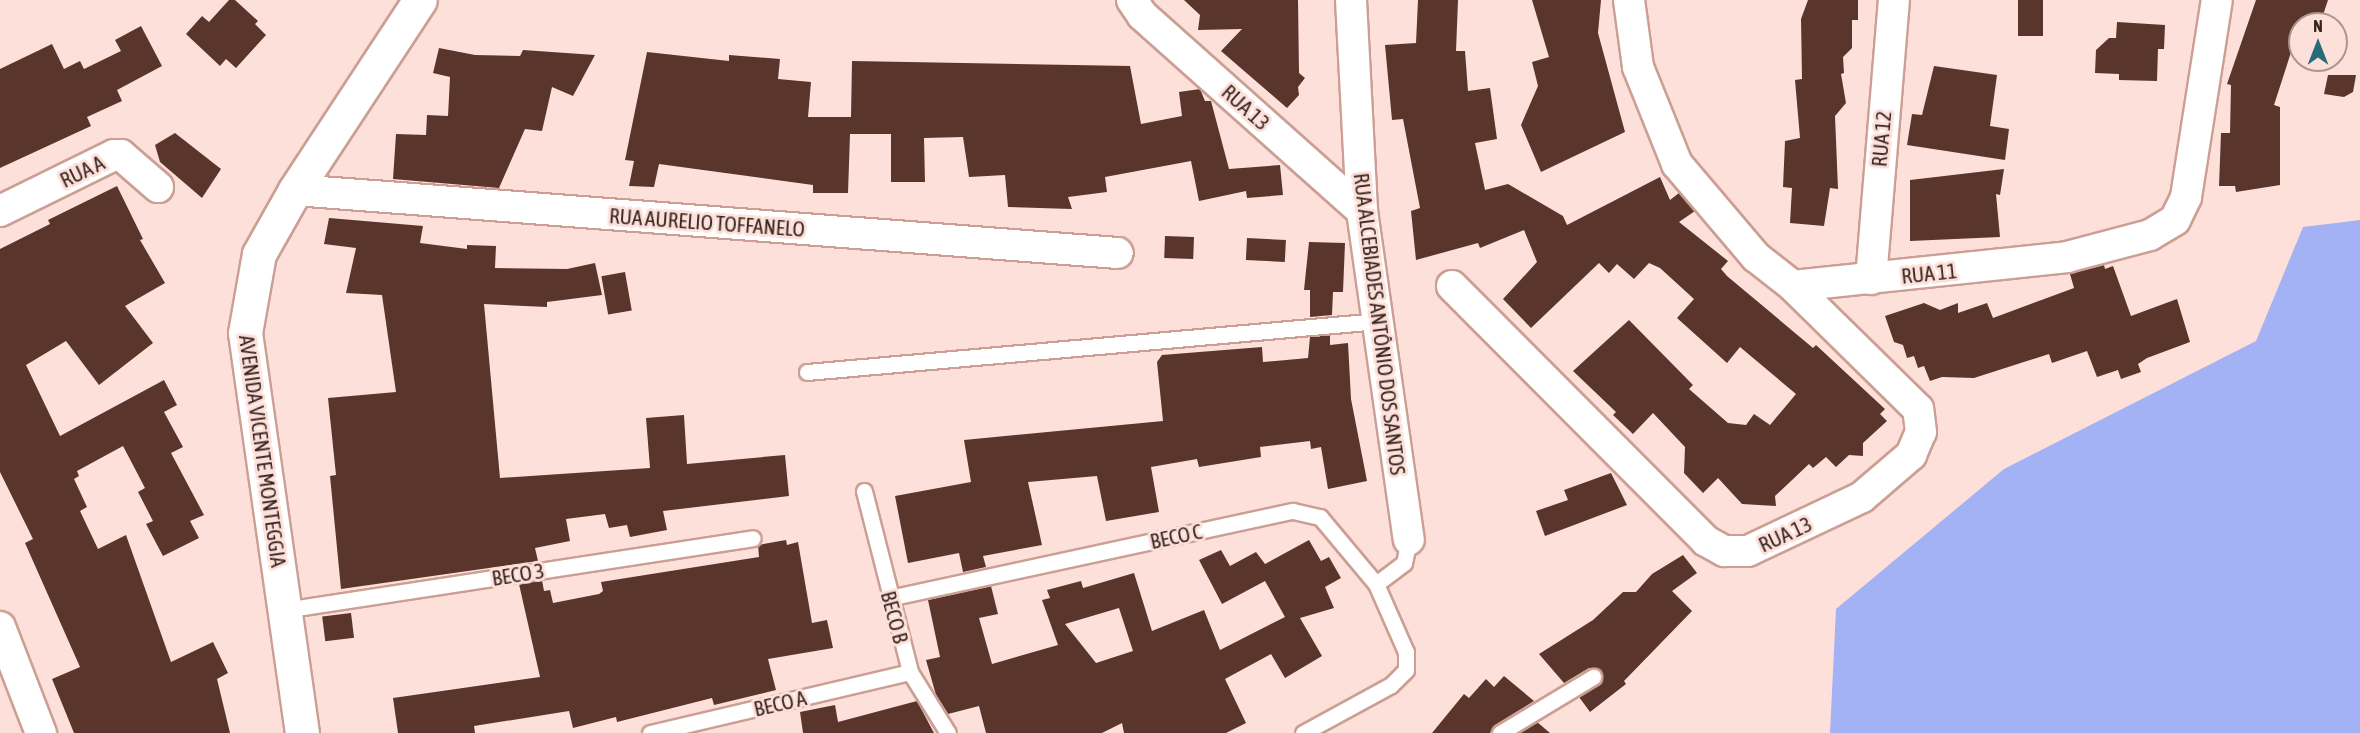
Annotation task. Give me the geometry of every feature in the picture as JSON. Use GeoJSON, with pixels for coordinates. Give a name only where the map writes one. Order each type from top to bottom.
{"type":"FeatureCollection","features":[{"type":"Feature","properties":{"kind":"main road","name":"AVENIDA VICENTE MONTEGGIA"},"geometry":{"type":"LineString","coordinates":[[302,733],[245,333],[259,254],[295,190],[420,0]]}},
{"type":"Feature","properties":{"kind":"street","name":"RUA 13"},"geometry":{"type":"LineString","coordinates":[[1132,0],[1142,15],[1362,211]]}},
{"type":"Feature","properties":{"kind":"street","name":"RUA ALCEBIADES ANTÔNIO DOS SANTOS"},"geometry":{"type":"LineString","coordinates":[[1351,0],[1362,211],[1409,540]]}},
{"type":"Feature","properties":{"kind":"street"},"geometry":{"type":"LineString","coordinates":[[1629,0],[1638,67],[1677,164],[1756,257],[1793,286]]}},
{"type":"Feature","properties":{"kind":"street","name":"RUA 12"},"geometry":{"type":"LineString","coordinates":[[1871,279],[1894,0]]}},
{"type":"Feature","properties":{"kind":"street","name":"RUA 11"},"geometry":{"type":"LineString","coordinates":[[1793,286],[2067,257],[2150,235],[2175,220],[2186,197],[2217,0]]}},
{"type":"Feature","properties":{"kind":"street","name":"RUA A"},"geometry":{"type":"LineString","coordinates":[[0,211],[114,155],[121,155],[158,187]]}},
{"type":"Feature","properties":{"kind":"street","name":"RUA AURELIO TOFFANELO"},"geometry":{"type":"LineString","coordinates":[[295,190],[1118,254]]}},
{"type":"Feature","properties":{"kind":"street","name":"RUA 13"},"geometry":{"type":"LineString","coordinates":[[1452,286],[1706,541],[1724,551],[1748,551],[1862,497],[1911,455],[1921,432],[1918,409],[1793,286]]}},
{"type":"Feature","properties":{"kind":"street"},"geometry":{"type":"LineString","coordinates":[[4,640],[41,733]]}},
{"type":"Feature","properties":{"kind":"lane"},"geometry":{"type":"LineString","coordinates":[[807,372],[1378,321]]}},
{"type":"Feature","properties":{"kind":"lane","name":"BECO B"},"geometry":{"type":"LineString","coordinates":[[864,491],[889,598],[910,672],[948,733]]}},
{"type":"Feature","properties":{"kind":"lane","name":"BECO C"},"geometry":{"type":"LineString","coordinates":[[889,598],[1293,511],[1320,517],[1376,584]]}},
{"type":"Feature","properties":{"kind":"lane","name":"BECO 3"},"geometry":{"type":"LineString","coordinates":[[284,609],[752,538]]}},
{"type":"Feature","properties":{"kind":"lane"},"geometry":{"type":"LineString","coordinates":[[1303,733],[1391,685],[1406,670],[1406,652],[1376,584],[1404,563],[1409,540]]}},
{"type":"Feature","properties":{"kind":"lane","name":"BECO A"},"geometry":{"type":"LineString","coordinates":[[650,733],[910,672]]}},
{"type":"Feature","properties":{"kind":"lane"},"geometry":{"type":"LineString","coordinates":[[1500,733],[1593,677]]}},
{"type":"Feature","properties":{"kind":"shaded area"},"geometry":{"type":"Polygon","coordinates":[[[2360,220],[2360,733],[1830,733],[1836,609],[2004,469],[2256,341],[2303,227],[2360,220]]]}},
{"type":"Feature","properties":{"kind":"building"},"geometry":{"type":"Polygon","coordinates":[[[229,0],[235,0],[258,21],[255,24],[266,35],[236,68],[226,59],[220,66],[186,34],[202,16],[209,22],[229,0]]]}},
{"type":"Feature","properties":{"kind":"building"},"geometry":{"type":"Polygon","coordinates":[[[1184,0],[1298,0],[1299,73],[1305,78],[1298,87],[1299,95],[1287,108],[1221,51],[1242,29],[1198,30],[1200,15],[1184,0]]]}},
{"type":"Feature","properties":{"kind":"building"},"geometry":{"type":"Polygon","coordinates":[[[1418,0],[1458,0],[1456,51],[1465,51],[1468,91],[1490,88],[1497,139],[1475,143],[1485,190],[1508,184],[1563,216],[1567,225],[1660,177],[1670,200],[1679,193],[1695,211],[1679,222],[1728,261],[1721,269],[1727,276],[1813,348],[1816,345],[1885,409],[1880,414],[1887,421],[1863,443],[1863,456],[1849,455],[1836,467],[1826,457],[1813,468],[1809,464],[1775,496],[1776,506],[1742,504],[1718,478],[1703,493],[1684,473],[1685,447],[1653,413],[1633,434],[1613,415],[1616,412],[1573,371],[1629,320],[1693,385],[1689,389],[1728,423],[1746,425],[1754,414],[1770,425],[1796,394],[1740,347],[1727,363],[1677,318],[1694,299],[1660,268],[1649,263],[1634,279],[1617,264],[1609,273],[1599,263],[1531,328],[1503,299],[1537,262],[1524,230],[1480,248],[1478,243],[1416,260],[1411,211],[1420,208],[1403,119],[1392,120],[1385,45],[1416,43],[1418,0]]]}},
{"type":"Feature","properties":{"kind":"building"},"geometry":{"type":"Polygon","coordinates":[[[1532,0],[1601,0],[1598,33],[1625,132],[1541,172],[1521,125],[1538,86],[1532,62],[1549,57],[1532,0]]]}},
{"type":"Feature","properties":{"kind":"building"},"geometry":{"type":"Polygon","coordinates":[[[1808,0],[1858,0],[1858,20],[1852,20],[1852,48],[1843,57],[1844,73],[1841,74],[1846,103],[1835,116],[1838,189],[1830,188],[1824,226],[1790,223],[1792,188],[1783,187],[1785,141],[1800,138],[1795,80],[1802,79],[1801,19],[1808,0]]]}},
{"type":"Feature","properties":{"kind":"building"},"geometry":{"type":"Polygon","coordinates":[[[2018,0],[2043,0],[2043,36],[2018,36],[2018,0]]]}},
{"type":"Feature","properties":{"kind":"building"},"geometry":{"type":"Polygon","coordinates":[[[2256,0],[2328,0],[2324,12],[2288,12],[2288,62],[2274,105],[2280,107],[2280,185],[2236,192],[2235,186],[2219,186],[2221,133],[2230,133],[2231,85],[2227,84],[2256,0]]]}},
{"type":"Feature","properties":{"kind":"building"},"geometry":{"type":"Polygon","coordinates":[[[2117,22],[2165,25],[2164,49],[2158,49],[2157,81],[2119,80],[2119,74],[2095,73],[2096,50],[2109,38],[2116,38],[2117,22]]]}},
{"type":"Feature","properties":{"kind":"building"},"geometry":{"type":"Polygon","coordinates":[[[141,26],[162,66],[117,90],[122,101],[87,117],[91,126],[0,168],[0,69],[52,44],[64,69],[80,61],[84,69],[121,51],[115,40],[141,26]]]}},
{"type":"Feature","properties":{"kind":"building"},"geometry":{"type":"Polygon","coordinates":[[[439,48],[475,55],[520,56],[523,50],[595,55],[573,96],[552,87],[542,131],[525,129],[499,188],[393,179],[396,134],[426,135],[427,115],[448,116],[450,77],[433,73],[439,48]]]}},
{"type":"Feature","properties":{"kind":"building"},"geometry":{"type":"Polygon","coordinates":[[[647,52],[729,61],[729,55],[780,59],[778,79],[811,82],[808,117],[851,117],[852,61],[1130,66],[1141,124],[1182,116],[1179,92],[1200,89],[1205,101],[1211,101],[1229,169],[1280,165],[1283,195],[1247,198],[1246,191],[1199,201],[1191,161],[1105,177],[1107,192],[1068,197],[1072,209],[1008,207],[1005,175],[969,177],[963,137],[924,138],[925,182],[891,182],[891,134],[850,134],[848,193],[813,193],[813,185],[659,164],[654,187],[629,186],[634,161],[625,160],[647,52]]]}},
{"type":"Feature","properties":{"kind":"building"},"geometry":{"type":"Polygon","coordinates":[[[1934,66],[1997,75],[1990,126],[2009,129],[2005,160],[1907,145],[1912,114],[1922,115],[1934,66]]]}},
{"type":"Feature","properties":{"kind":"building"},"geometry":{"type":"Polygon","coordinates":[[[2328,75],[2356,75],[2353,92],[2344,97],[2324,94],[2328,75]]]}},
{"type":"Feature","properties":{"kind":"building"},"geometry":{"type":"Polygon","coordinates":[[[175,133],[221,169],[202,198],[160,162],[155,145],[175,133]]]}},
{"type":"Feature","properties":{"kind":"building"},"geometry":{"type":"Polygon","coordinates":[[[2004,169],[2000,195],[1996,194],[2000,237],[1910,241],[1910,180],[2004,169]]]}},
{"type":"Feature","properties":{"kind":"building"},"geometry":{"type":"Polygon","coordinates":[[[117,186],[143,239],[140,240],[165,283],[125,306],[153,343],[99,385],[66,341],[26,365],[60,436],[164,380],[177,405],[164,412],[183,447],[171,453],[204,515],[190,521],[199,538],[163,556],[146,524],[153,521],[138,492],[145,488],[123,446],[77,471],[79,476],[74,479],[87,507],[80,511],[98,549],[126,535],[171,662],[213,642],[228,673],[217,679],[230,733],[74,733],[52,679],[80,667],[25,543],[33,539],[0,472],[0,249],[50,224],[48,220],[117,186]]]}},
{"type":"Feature","properties":{"kind":"building"},"geometry":{"type":"Polygon","coordinates":[[[329,218],[423,226],[420,243],[467,249],[467,245],[496,246],[495,268],[567,269],[595,263],[602,295],[547,302],[547,307],[484,304],[500,478],[650,468],[646,418],[684,415],[687,464],[785,455],[789,496],[663,511],[667,530],[630,537],[627,525],[609,528],[605,514],[566,519],[570,541],[535,548],[538,561],[341,589],[330,476],[336,475],[328,398],[396,392],[382,295],[346,293],[356,248],[324,244],[329,218]]]}},
{"type":"Feature","properties":{"kind":"building"},"geometry":{"type":"Polygon","coordinates":[[[1165,236],[1194,237],[1193,259],[1164,258],[1165,236]]]}},
{"type":"Feature","properties":{"kind":"building"},"geometry":{"type":"Polygon","coordinates":[[[1247,238],[1286,240],[1285,262],[1246,260],[1247,238]]]}},
{"type":"Feature","properties":{"kind":"building"},"geometry":{"type":"Polygon","coordinates":[[[1309,242],[1345,243],[1343,292],[1333,292],[1332,315],[1310,317],[1310,290],[1304,290],[1309,242]]]}},
{"type":"Feature","properties":{"kind":"building"},"geometry":{"type":"Polygon","coordinates":[[[2104,265],[2105,269],[2113,266],[2131,316],[2177,299],[2190,342],[2147,358],[2138,364],[2141,372],[2121,379],[2118,370],[2097,377],[2087,351],[2052,363],[2049,354],[1974,378],[1942,377],[1930,381],[1924,366],[1918,368],[1914,356],[1907,358],[1903,345],[1894,342],[1885,316],[1924,303],[1940,310],[1958,303],[1958,313],[1987,303],[1993,318],[2074,288],[2070,274],[2104,265]]]}},
{"type":"Feature","properties":{"kind":"building"},"geometry":{"type":"Polygon","coordinates":[[[625,272],[632,310],[608,315],[601,276],[625,272]]]}},
{"type":"Feature","properties":{"kind":"building"},"geometry":{"type":"Polygon","coordinates":[[[1330,335],[1330,345],[1348,343],[1351,399],[1367,481],[1328,489],[1321,447],[1311,449],[1310,441],[1260,447],[1261,457],[1199,467],[1197,459],[1151,467],[1159,512],[1106,521],[1097,476],[1028,482],[1042,545],[983,556],[986,567],[963,572],[959,553],[908,563],[895,496],[971,482],[964,440],[1163,421],[1157,362],[1162,355],[1262,347],[1263,362],[1308,358],[1310,337],[1330,335]]]}},
{"type":"Feature","properties":{"kind":"building"},"geometry":{"type":"Polygon","coordinates":[[[1611,473],[1627,505],[1545,536],[1536,511],[1568,500],[1564,490],[1611,473]]]}},
{"type":"Feature","properties":{"kind":"building"},"geometry":{"type":"Polygon","coordinates":[[[786,540],[787,545],[798,542],[812,623],[827,620],[833,648],[768,659],[776,690],[714,705],[712,698],[617,722],[616,717],[573,728],[569,711],[474,726],[475,733],[398,733],[393,698],[540,677],[519,584],[542,580],[544,591],[550,590],[553,603],[599,594],[603,591],[601,582],[759,557],[758,545],[786,540]]]}},
{"type":"Feature","properties":{"kind":"building"},"geometry":{"type":"Polygon","coordinates":[[[1309,540],[1321,561],[1329,557],[1341,578],[1325,587],[1334,608],[1300,618],[1322,656],[1285,678],[1271,654],[1225,679],[1246,723],[1226,733],[1124,733],[1122,723],[1102,733],[986,733],[979,706],[948,714],[936,695],[926,660],[940,657],[928,600],[991,586],[998,614],[979,618],[992,664],[1058,645],[1042,600],[1050,598],[1047,590],[1081,581],[1083,588],[1134,573],[1152,631],[1204,610],[1220,650],[1285,617],[1265,581],[1222,604],[1199,560],[1221,550],[1230,566],[1256,552],[1265,564],[1309,540]],[[1119,608],[1065,624],[1096,663],[1133,651],[1119,608]]]}},
{"type":"Feature","properties":{"kind":"building"},"geometry":{"type":"Polygon","coordinates":[[[1683,555],[1697,573],[1672,591],[1692,611],[1624,681],[1626,684],[1590,712],[1579,697],[1601,682],[1601,672],[1589,668],[1564,683],[1539,654],[1593,620],[1623,592],[1636,592],[1652,574],[1683,555]]]}},
{"type":"Feature","properties":{"kind":"building"},"geometry":{"type":"Polygon","coordinates":[[[351,613],[354,638],[325,641],[322,617],[351,613]]]}},
{"type":"Feature","properties":{"kind":"building"},"geometry":{"type":"Polygon","coordinates":[[[1504,676],[1534,701],[1495,725],[1490,733],[1432,733],[1464,694],[1469,698],[1486,679],[1494,687],[1504,676]]]}},
{"type":"Feature","properties":{"kind":"building"},"geometry":{"type":"Polygon","coordinates":[[[917,701],[934,733],[803,733],[800,712],[835,705],[838,722],[917,701]]]}},
{"type":"Feature","properties":{"kind":"building"},"geometry":{"type":"Polygon","coordinates":[[[1537,722],[1550,733],[1519,733],[1537,722]]]}}]}
